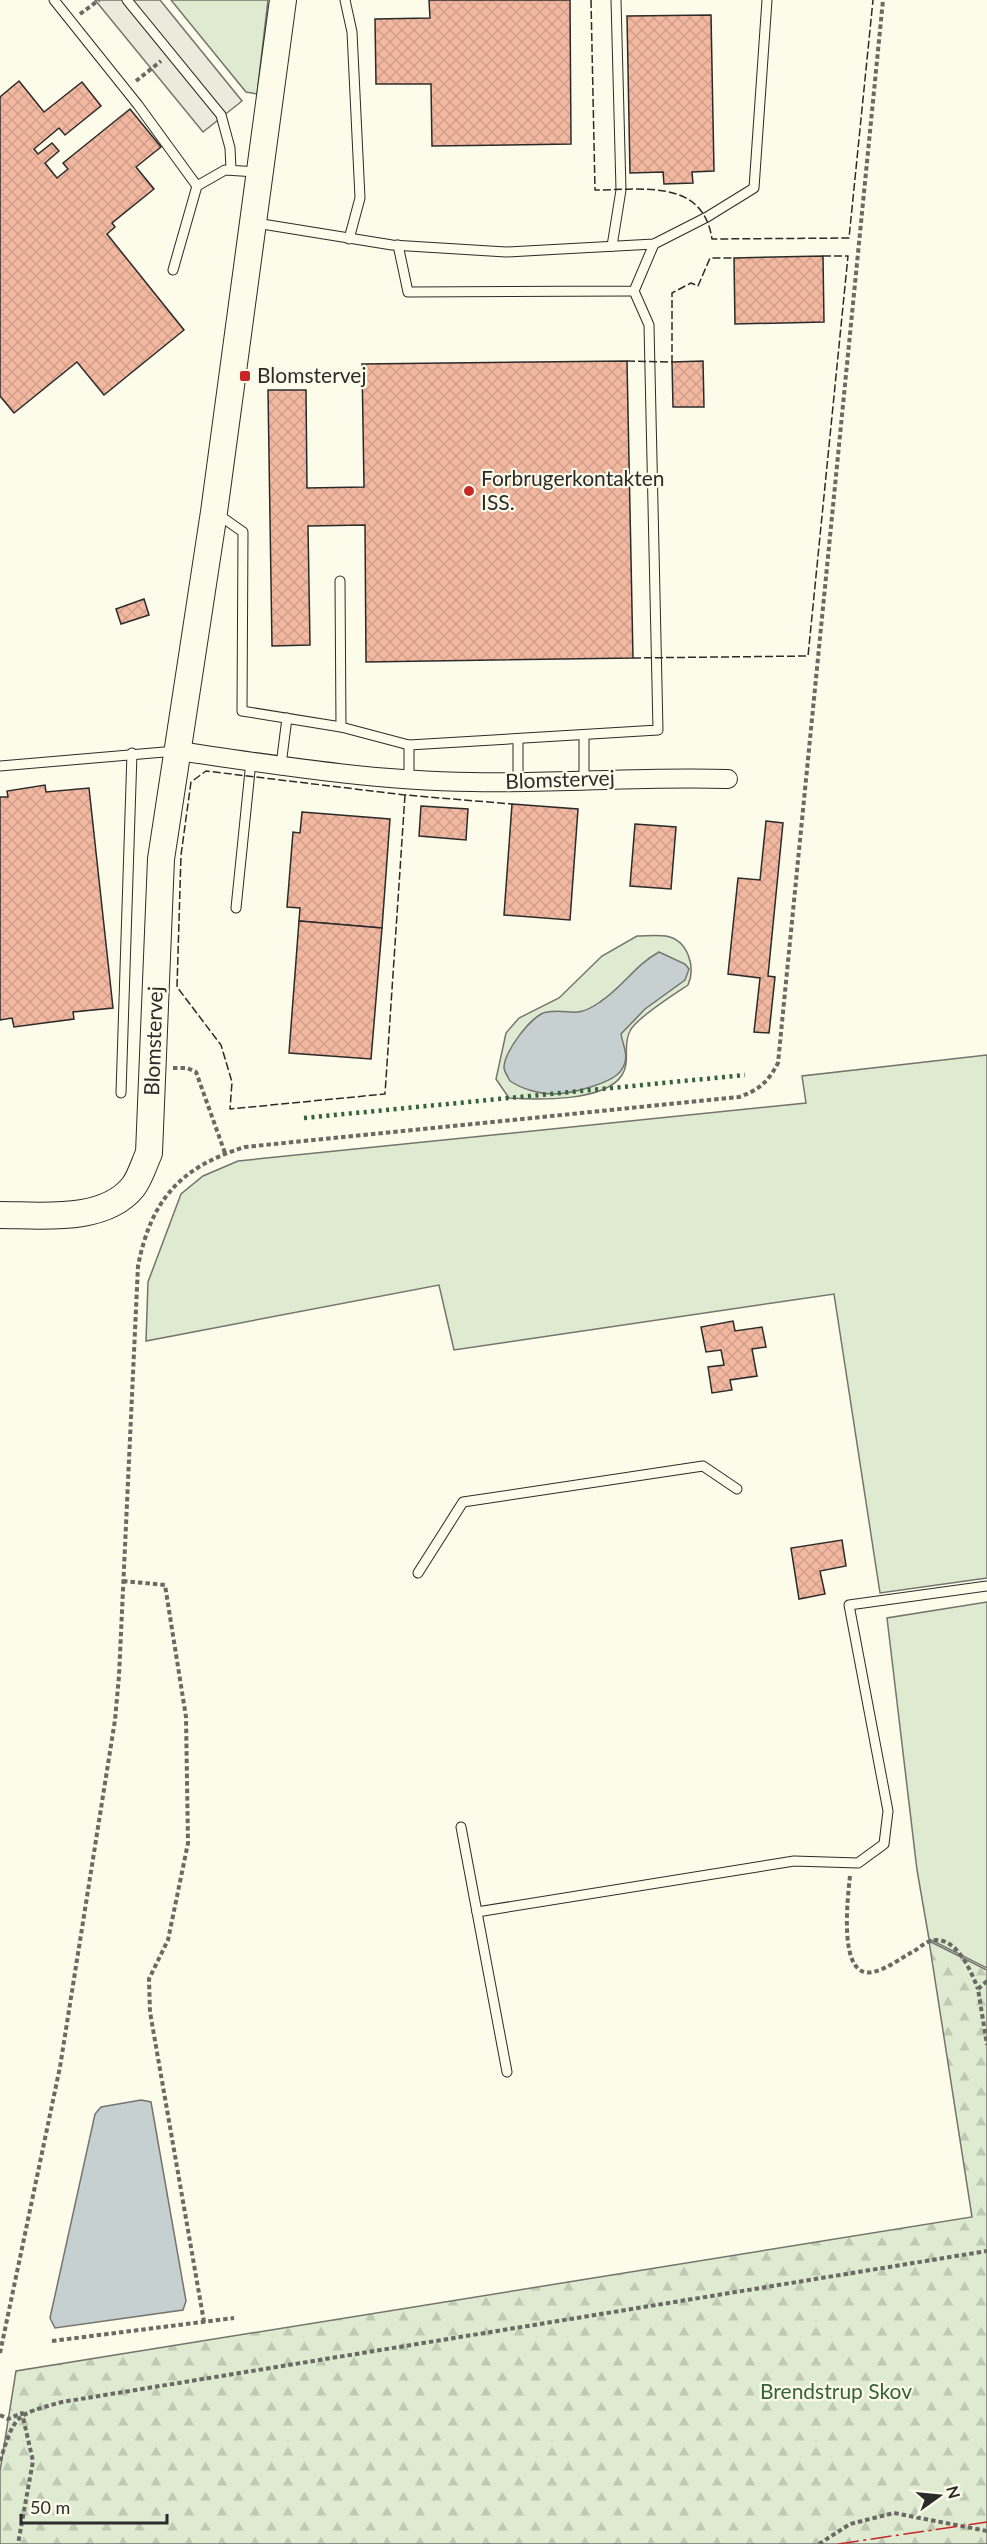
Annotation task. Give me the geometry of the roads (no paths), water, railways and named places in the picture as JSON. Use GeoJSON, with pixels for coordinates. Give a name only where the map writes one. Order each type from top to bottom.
{"type":"FeatureCollection","features":[{"type":"Feature","properties":{"kind":"street","name":"Blomstervej"},"geometry":{"type":"LineString","coordinates":[[0,1215],[94,1211],[122,1199],[135,1186],[149,1153],[161,859],[214,512],[261,172],[282,0]]}},
{"type":"Feature","properties":{"kind":"street","name":"Blomstervej"},"geometry":{"type":"LineString","coordinates":[[178,751],[409,780],[728,779]]}},
{"type":"Feature","properties":{"kind":"lane"},"geometry":{"type":"LineString","coordinates":[[54,0],[125,89],[197,186]]}},
{"type":"Feature","properties":{"kind":"lane"},"geometry":{"type":"LineString","coordinates":[[127,0],[221,115],[230,148],[231,169]]}},
{"type":"Feature","properties":{"kind":"lane"},"geometry":{"type":"LineString","coordinates":[[345,0],[352,32],[360,198],[349,239]]}},
{"type":"Feature","properties":{"kind":"lane"},"geometry":{"type":"LineString","coordinates":[[612,246],[621,190],[616,0]]}},
{"type":"Feature","properties":{"kind":"lane"},"geometry":{"type":"LineString","coordinates":[[253,223],[398,245],[506,252],[654,244],[707,217],[754,188],[767,0]]}},
{"type":"Feature","properties":{"kind":"lane"},"geometry":{"type":"LineString","coordinates":[[173,270],[197,186],[216,173],[231,169],[261,172]]}},
{"type":"Feature","properties":{"kind":"lane"},"geometry":{"type":"LineString","coordinates":[[214,512],[243,532],[242,711],[341,727],[409,745],[658,730],[649,325],[634,291],[654,244]]}},
{"type":"Feature","properties":{"kind":"lane"},"geometry":{"type":"LineString","coordinates":[[398,245],[408,291],[634,291]]}},
{"type":"Feature","properties":{"kind":"lane"},"geometry":{"type":"LineString","coordinates":[[340,581],[341,727]]}},
{"type":"Feature","properties":{"kind":"lane"},"geometry":{"type":"LineString","coordinates":[[281,765],[287,718]]}},
{"type":"Feature","properties":{"kind":"lane"},"geometry":{"type":"LineString","coordinates":[[584,735],[584,779]]}},
{"type":"Feature","properties":{"kind":"lane"},"geometry":{"type":"LineString","coordinates":[[518,739],[518,781]]}},
{"type":"Feature","properties":{"kind":"lane"},"geometry":{"type":"LineString","coordinates":[[409,745],[409,780]]}},
{"type":"Feature","properties":{"kind":"lane"},"geometry":{"type":"LineString","coordinates":[[0,766],[132,753],[178,751]]}},
{"type":"Feature","properties":{"kind":"lane"},"geometry":{"type":"LineString","coordinates":[[121,1093],[132,753]]}},
{"type":"Feature","properties":{"kind":"lane"},"geometry":{"type":"LineString","coordinates":[[236,908],[251,761]]}},
{"type":"Feature","properties":{"kind":"lane"},"geometry":{"type":"LineString","coordinates":[[418,1573],[463,1502],[703,1466],[737,1489]]}},
{"type":"Feature","properties":{"kind":"lane"},"geometry":{"type":"LineString","coordinates":[[477,1912],[794,1861],[858,1863],[884,1844],[888,1812],[849,1605],[987,1586]]}},
{"type":"Feature","properties":{"kind":"lane"},"geometry":{"type":"LineString","coordinates":[[461,1827],[507,2072]]}},
{"type":"Feature","properties":{"kind":"place","name":"Blomstervej"},"geometry":{"type":"Point","coordinates":[245,376]}},
{"type":"Feature","properties":{"kind":"place","name":"Forbrugerkontakten ISS."},"geometry":{"type":"Point","coordinates":[469,491]}},
{"type":"Feature","properties":{"kind":"park label","name":"Brendstrup Skov"},"geometry":{"type":"Point","coordinates":[836,2392]}}]}
